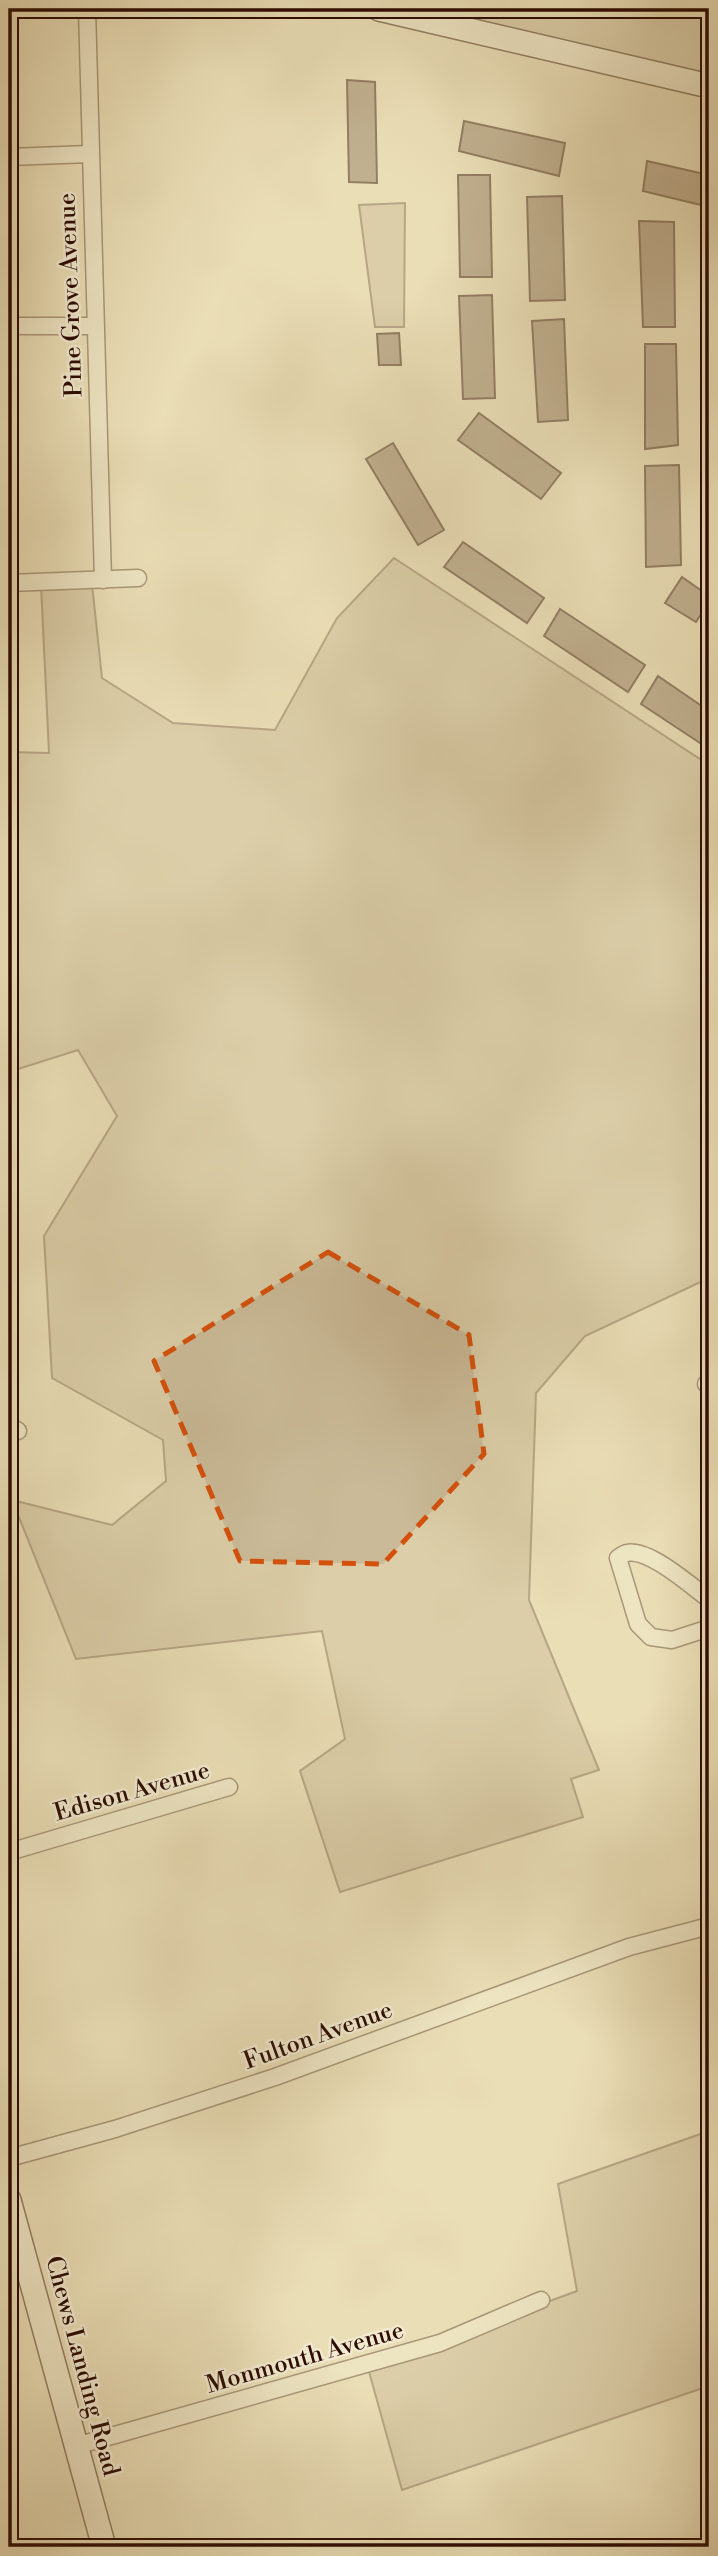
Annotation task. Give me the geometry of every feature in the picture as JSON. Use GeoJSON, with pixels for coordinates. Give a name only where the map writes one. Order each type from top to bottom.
{"type":"FeatureCollection","features":[{"type":"Feature","properties":{"kind":"street","name":"Pine Grove Avenue"},"geometry":{"type":"LineString","coordinates":[[87,9],[103,580]]}},
{"type":"Feature","properties":{"kind":"street"},"geometry":{"type":"LineString","coordinates":[[379,9],[709,86]]}},
{"type":"Feature","properties":{"kind":"street"},"geometry":{"type":"LineString","coordinates":[[9,157],[90,154]]}},
{"type":"Feature","properties":{"kind":"street"},"geometry":{"type":"LineString","coordinates":[[9,326],[95,326]]}},
{"type":"Feature","properties":{"kind":"street"},"geometry":{"type":"LineString","coordinates":[[9,583],[138,578]]}},
{"type":"Feature","properties":{"kind":"street"},"geometry":{"type":"LineString","coordinates":[[709,1599],[662,1565],[640,1554],[626,1553],[618,1558],[638,1624],[651,1637],[673,1640],[709,1628]]}},
{"type":"Feature","properties":{"kind":"street","name":"Edison Avenue"},"geometry":{"type":"LineString","coordinates":[[9,1852],[229,1787]]}},
{"type":"Feature","properties":{"kind":"street","name":"Fulton Avenue"},"geometry":{"type":"LineString","coordinates":[[9,2158],[115,2129],[275,2077],[639,1944],[709,1926]]}},
{"type":"Feature","properties":{"kind":"street","name":"Chews Landing Road"},"geometry":{"type":"LineString","coordinates":[[9,2200],[104,2547]]}},
{"type":"Feature","properties":{"kind":"street","name":"Monmouth Avenue"},"geometry":{"type":"LineString","coordinates":[[76,2446],[440,2343],[541,2300]]}},
{"type":"Feature","properties":{"kind":"highlighted area"},"geometry":{"type":"Polygon","coordinates":[[[328,1252],[469,1335],[484,1454],[383,1564],[240,1561],[154,1361],[328,1252]]]}},
{"type":"Feature","properties":{"kind":"shaded area"},"geometry":{"type":"Polygon","coordinates":[[[402,9],[709,9],[709,83],[402,9]]]}},
{"type":"Feature","properties":{"kind":"shaded area"},"geometry":{"type":"Polygon","coordinates":[[[405,203],[404,327],[375,327],[359,205],[405,203]]]}},
{"type":"Feature","properties":{"kind":"shaded area"},"geometry":{"type":"Polygon","coordinates":[[[394,558],[709,765],[709,1278],[585,1336],[536,1393],[529,1600],[599,1770],[571,1779],[583,1817],[340,1892],[300,1771],[345,1739],[322,1631],[76,1659],[12,1500],[112,1525],[166,1481],[163,1440],[52,1378],[44,1236],[117,1116],[78,1050],[9,1072],[9,752],[49,753],[41,585],[92,584],[102,678],[173,723],[275,730],[337,618],[394,558]]]}},
{"type":"Feature","properties":{"kind":"shaded area"},"geometry":{"type":"Polygon","coordinates":[[[709,2131],[709,2386],[402,2490],[368,2368],[577,2291],[558,2184],[709,2131]]]}},
{"type":"Feature","properties":{"kind":"building"},"geometry":{"type":"Polygon","coordinates":[[[347,80],[375,82],[377,183],[349,182],[347,80]]]}},
{"type":"Feature","properties":{"kind":"building"},"geometry":{"type":"Polygon","coordinates":[[[464,121],[565,143],[559,176],[459,151],[464,121]]]}},
{"type":"Feature","properties":{"kind":"building"},"geometry":{"type":"Polygon","coordinates":[[[647,161],[709,175],[709,207],[643,191],[647,161]]]}},
{"type":"Feature","properties":{"kind":"building"},"geometry":{"type":"Polygon","coordinates":[[[458,175],[490,175],[492,277],[460,277],[458,175]]]}},
{"type":"Feature","properties":{"kind":"building"},"geometry":{"type":"Polygon","coordinates":[[[562,196],[565,300],[530,301],[527,197],[562,196]]]}},
{"type":"Feature","properties":{"kind":"building"},"geometry":{"type":"Polygon","coordinates":[[[639,221],[674,222],[675,327],[643,327],[639,221]]]}},
{"type":"Feature","properties":{"kind":"building"},"geometry":{"type":"Polygon","coordinates":[[[492,295],[495,398],[463,399],[459,296],[492,295]]]}},
{"type":"Feature","properties":{"kind":"building"},"geometry":{"type":"Polygon","coordinates":[[[564,319],[568,420],[538,422],[532,321],[564,319]]]}},
{"type":"Feature","properties":{"kind":"building"},"geometry":{"type":"Polygon","coordinates":[[[399,333],[401,365],[379,365],[377,334],[399,333]]]}},
{"type":"Feature","properties":{"kind":"building"},"geometry":{"type":"Polygon","coordinates":[[[645,344],[676,344],[678,445],[645,449],[645,344]]]}},
{"type":"Feature","properties":{"kind":"building"},"geometry":{"type":"Polygon","coordinates":[[[479,413],[561,473],[541,499],[458,440],[479,413]]]}},
{"type":"Feature","properties":{"kind":"building"},"geometry":{"type":"Polygon","coordinates":[[[393,443],[444,530],[418,545],[366,459],[393,443]]]}},
{"type":"Feature","properties":{"kind":"building"},"geometry":{"type":"Polygon","coordinates":[[[679,465],[681,565],[646,567],[645,466],[679,465]]]}},
{"type":"Feature","properties":{"kind":"building"},"geometry":{"type":"Polygon","coordinates":[[[463,542],[544,598],[527,623],[444,567],[463,542]]]}},
{"type":"Feature","properties":{"kind":"building"},"geometry":{"type":"Polygon","coordinates":[[[682,577],[709,596],[709,602],[696,622],[665,603],[682,577]]]}},
{"type":"Feature","properties":{"kind":"building"},"geometry":{"type":"Polygon","coordinates":[[[560,609],[645,665],[628,692],[544,636],[560,609]]]}},
{"type":"Feature","properties":{"kind":"building"},"geometry":{"type":"Polygon","coordinates":[[[658,676],[709,711],[709,749],[641,704],[658,676]]]}}]}
